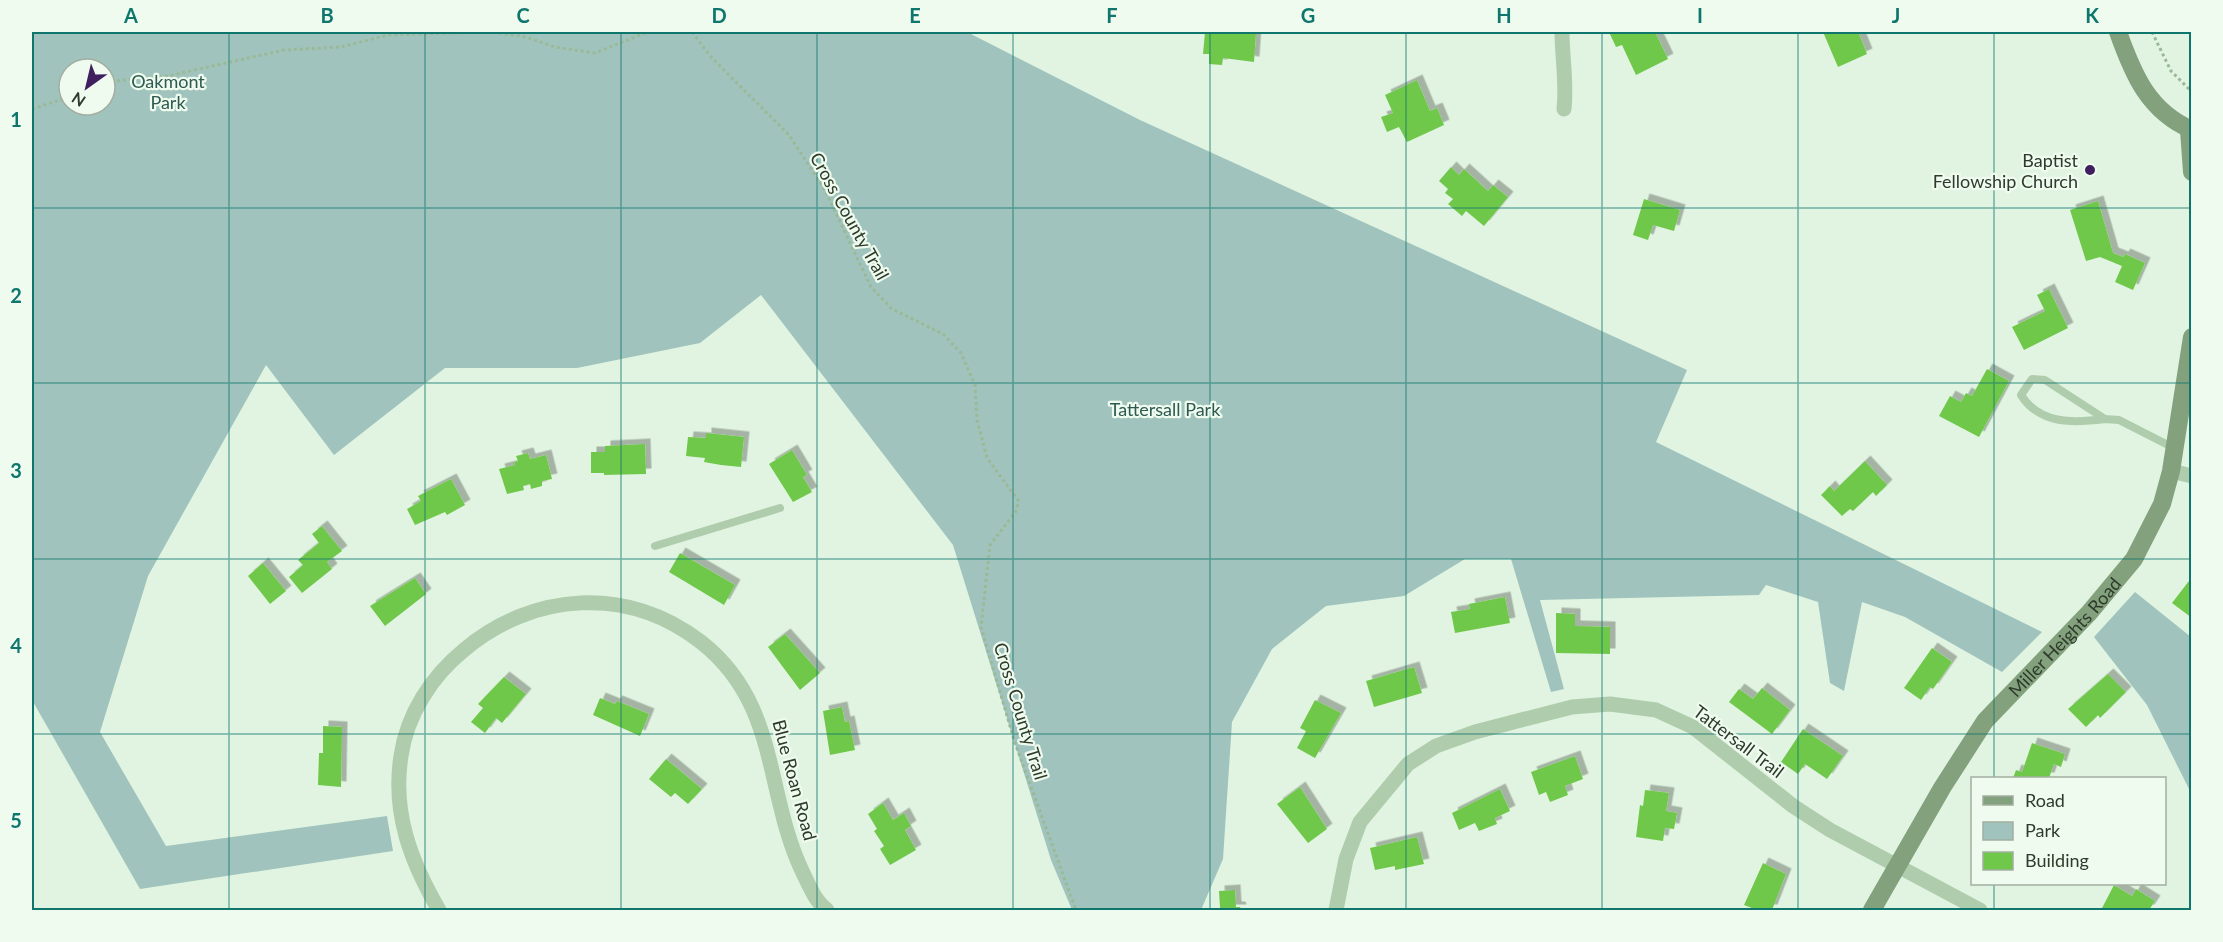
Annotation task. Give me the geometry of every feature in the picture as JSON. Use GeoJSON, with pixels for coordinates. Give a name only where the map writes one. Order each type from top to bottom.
{"type":"FeatureCollection","features":[{"type":"Feature","properties":{"kind":"street"},"geometry":{"type":"LineString","coordinates":[[1562,32],[1562,59],[1567,81],[1564,109]]}},
{"type":"Feature","properties":{"kind":"street"},"geometry":{"type":"LineString","coordinates":[[2118,32],[2129,63],[2148,98],[2173,120],[2190,130],[2192,172]]}},
{"type":"Feature","properties":{"kind":"street","name":"Miller Heights Road"},"geometry":{"type":"LineString","coordinates":[[1872,910],[1947,780],[1985,721],[2101,599],[2134,559],[2162,504],[2171,471],[2191,348]]}},
{"type":"Feature","properties":{"kind":"street"},"geometry":{"type":"LineString","coordinates":[[2171,471],[2192,476]]}},
{"type":"Feature","properties":{"kind":"street","name":"Blue Roan Road"},"geometry":{"type":"LineString","coordinates":[[439,910],[413,863],[401,818],[399,787],[401,756],[416,711],[443,670],[481,636],[527,611],[561,604],[580,603],[630,608],[674,624],[701,642],[734,675],[761,725],[782,810],[800,867],[818,904],[827,910]]}},
{"type":"Feature","properties":{"kind":"street","name":"Tattersall Trail"},"geometry":{"type":"LineString","coordinates":[[1336,910],[1346,859],[1359,822],[1408,764],[1442,744],[1475,732],[1572,707],[1610,704],[1656,710],[1693,727],[1793,806],[1898,867],[1980,910]]}},
{"type":"Feature","properties":{"kind":"lane"},"geometry":{"type":"LineString","coordinates":[[2105,419],[2045,380],[2032,379],[2022,395],[2030,409],[2052,420],[2119,420],[2175,448]]}},
{"type":"Feature","properties":{"kind":"lane"},"geometry":{"type":"LineString","coordinates":[[655,546],[780,508]]}},
{"type":"Feature","properties":{"kind":"path"},"geometry":{"type":"LineString","coordinates":[[117,81],[168,76],[284,50],[341,47],[388,35],[482,32]]}},
{"type":"Feature","properties":{"kind":"path"},"geometry":{"type":"LineString","coordinates":[[493,32],[526,37],[555,47],[595,53],[648,32]]}},
{"type":"Feature","properties":{"kind":"path","name":"Cross County Trail"},"geometry":{"type":"LineString","coordinates":[[692,32],[711,57],[789,135],[825,190],[871,287],[892,309],[944,334],[961,353],[975,385],[977,420],[987,458],[1018,500],[1017,510],[990,545],[981,627],[1015,743],[1076,910]]}},
{"type":"Feature","properties":{"kind":"path"},"geometry":{"type":"LineString","coordinates":[[2152,32],[2171,70],[2192,92]]}},
{"type":"Feature","properties":{"kind":"path"},"geometry":{"type":"LineString","coordinates":[[32,109],[57,100]]}},
{"type":"Feature","properties":{"kind":"green space","name":"Tattersall Park"},"geometry":{"type":"Polygon","coordinates":[[[32,32],[967,32],[1140,120],[1687,370],[1656,442],[2042,632],[2002,672],[1905,617],[1862,602],[1844,691],[1830,683],[1818,602],[1766,585],[1759,595],[1540,600],[1564,689],[1551,692],[1511,559],[1465,559],[1404,596],[1326,606],[1272,649],[1232,722],[1223,859],[1201,910],[1072,910],[1051,860],[953,545],[761,295],[700,343],[577,368],[445,368],[334,455],[266,365],[148,576],[100,732],[166,846],[387,816],[393,851],[140,889],[32,700],[32,32]]]}},
{"type":"Feature","properties":{"kind":"green space"},"geometry":{"type":"Polygon","coordinates":[[[2135,592],[2191,637],[2191,793],[2147,705],[2094,637],[2135,592]]]}},
{"type":"Feature","properties":{"kind":"building"},"geometry":{"type":"Polygon","coordinates":[[[1205,32],[1256,32],[1254,62],[1223,58],[1222,65],[1209,64],[1209,54],[1203,54],[1205,32]]]}},
{"type":"Feature","properties":{"kind":"building"},"geometry":{"type":"Polygon","coordinates":[[[1609,32],[1655,32],[1668,59],[1636,75],[1622,45],[1616,47],[1609,32]]]}},
{"type":"Feature","properties":{"kind":"building"},"geometry":{"type":"Polygon","coordinates":[[[1823,32],[1865,32],[1859,34],[1867,54],[1838,67],[1823,32]]]}},
{"type":"Feature","properties":{"kind":"building"},"geometry":{"type":"Polygon","coordinates":[[[1417,80],[1430,111],[1437,108],[1444,125],[1407,142],[1399,127],[1387,132],[1381,117],[1393,113],[1385,95],[1417,80]]]}},
{"type":"Feature","properties":{"kind":"building"},"geometry":{"type":"Polygon","coordinates":[[[1451,167],[1459,175],[1464,169],[1488,191],[1493,185],[1508,197],[1484,226],[1466,211],[1462,216],[1448,204],[1453,199],[1445,193],[1448,189],[1439,181],[1451,167]]]}},
{"type":"Feature","properties":{"kind":"building"},"geometry":{"type":"Polygon","coordinates":[[[1644,199],[1680,210],[1674,231],[1653,225],[1648,240],[1633,235],[1644,199]]]}},
{"type":"Feature","properties":{"kind":"building"},"geometry":{"type":"Polygon","coordinates":[[[2098,201],[2113,253],[2123,257],[2125,254],[2145,263],[2133,290],[2115,282],[2122,266],[2100,257],[2086,261],[2070,210],[2098,201]]]}},
{"type":"Feature","properties":{"kind":"building"},"geometry":{"type":"Polygon","coordinates":[[[2049,289],[2068,328],[2024,350],[2012,327],[2045,311],[2037,295],[2049,289]]]}},
{"type":"Feature","properties":{"kind":"building"},"geometry":{"type":"Polygon","coordinates":[[[1987,369],[2009,381],[1979,437],[1939,416],[1950,396],[1961,402],[1966,393],[1972,396],[1987,369]]]}},
{"type":"Feature","properties":{"kind":"building"},"geometry":{"type":"Polygon","coordinates":[[[706,433],[744,437],[741,467],[704,462],[705,458],[686,456],[688,437],[706,438],[706,433]]]}},
{"type":"Feature","properties":{"kind":"building"},"geometry":{"type":"Polygon","coordinates":[[[645,444],[646,474],[591,473],[591,452],[605,452],[605,446],[645,444]]]}},
{"type":"Feature","properties":{"kind":"building"},"geometry":{"type":"Polygon","coordinates":[[[792,450],[807,475],[803,477],[812,492],[793,502],[769,464],[792,450]]]}},
{"type":"Feature","properties":{"kind":"building"},"geometry":{"type":"Polygon","coordinates":[[[528,453],[530,459],[546,455],[552,479],[542,481],[542,486],[531,489],[530,484],[523,486],[524,490],[507,494],[499,469],[515,465],[514,462],[518,461],[516,456],[528,453]]]}},
{"type":"Feature","properties":{"kind":"building"},"geometry":{"type":"Polygon","coordinates":[[[1865,461],[1887,485],[1876,496],[1873,492],[1853,511],[1850,509],[1842,516],[1821,495],[1830,486],[1834,491],[1865,461]]]}},
{"type":"Feature","properties":{"kind":"building"},"geometry":{"type":"Polygon","coordinates":[[[451,479],[465,505],[447,515],[445,512],[415,525],[407,509],[421,501],[418,496],[451,479]]]}},
{"type":"Feature","properties":{"kind":"building"},"geometry":{"type":"Polygon","coordinates":[[[322,526],[342,551],[327,562],[332,569],[302,593],[289,577],[303,565],[298,560],[319,543],[312,534],[322,526]]]}},
{"type":"Feature","properties":{"kind":"building"},"geometry":{"type":"Polygon","coordinates":[[[680,553],[735,585],[724,605],[669,572],[680,553]]]}},
{"type":"Feature","properties":{"kind":"building"},"geometry":{"type":"Polygon","coordinates":[[[263,563],[286,591],[270,604],[248,576],[263,563]]]}},
{"type":"Feature","properties":{"kind":"building"},"geometry":{"type":"Polygon","coordinates":[[[2192,577],[2192,618],[2172,603],[2192,577]]]}},
{"type":"Feature","properties":{"kind":"building"},"geometry":{"type":"Polygon","coordinates":[[[415,578],[426,594],[385,626],[370,606],[415,578]]]}},
{"type":"Feature","properties":{"kind":"building"},"geometry":{"type":"Polygon","coordinates":[[[1505,597],[1510,623],[1455,633],[1451,612],[1470,609],[1469,604],[1505,597]]]}},
{"type":"Feature","properties":{"kind":"building"},"geometry":{"type":"Polygon","coordinates":[[[1556,613],[1575,614],[1575,626],[1610,627],[1610,654],[1556,653],[1556,613]]]}},
{"type":"Feature","properties":{"kind":"building"},"geometry":{"type":"Polygon","coordinates":[[[785,634],[820,673],[800,690],[768,647],[785,634]]]}},
{"type":"Feature","properties":{"kind":"building"},"geometry":{"type":"Polygon","coordinates":[[[1932,648],[1952,662],[1933,689],[1930,687],[1921,700],[1904,688],[1932,648]]]}},
{"type":"Feature","properties":{"kind":"building"},"geometry":{"type":"Polygon","coordinates":[[[1414,667],[1422,693],[1374,707],[1366,681],[1414,667]]]}},
{"type":"Feature","properties":{"kind":"building"},"geometry":{"type":"Polygon","coordinates":[[[2108,674],[2126,692],[2100,718],[2098,715],[2086,727],[2068,709],[2108,674]]]}},
{"type":"Feature","properties":{"kind":"building"},"geometry":{"type":"Polygon","coordinates":[[[504,677],[526,694],[502,723],[496,718],[485,733],[471,722],[483,708],[478,704],[504,677]]]}},
{"type":"Feature","properties":{"kind":"building"},"geometry":{"type":"Polygon","coordinates":[[[1762,688],[1790,710],[1772,734],[1729,702],[1739,689],[1753,699],[1762,688]]]}},
{"type":"Feature","properties":{"kind":"building"},"geometry":{"type":"Polygon","coordinates":[[[600,698],[615,704],[617,701],[649,714],[640,736],[593,715],[600,698]]]}},
{"type":"Feature","properties":{"kind":"building"},"geometry":{"type":"Polygon","coordinates":[[[1315,700],[1341,713],[1315,758],[1297,748],[1306,731],[1300,728],[1315,700]]]}},
{"type":"Feature","properties":{"kind":"building"},"geometry":{"type":"Polygon","coordinates":[[[842,707],[845,722],[849,721],[855,750],[830,755],[823,711],[842,707]]]}},
{"type":"Feature","properties":{"kind":"building"},"geometry":{"type":"Polygon","coordinates":[[[323,726],[342,727],[341,787],[318,785],[319,753],[323,753],[323,726]]]}},
{"type":"Feature","properties":{"kind":"building"},"geometry":{"type":"Polygon","coordinates":[[[1803,729],[1843,756],[1827,779],[1805,764],[1798,774],[1781,762],[1803,729]]]}},
{"type":"Feature","properties":{"kind":"building"},"geometry":{"type":"Polygon","coordinates":[[[2032,743],[2065,754],[2061,767],[2054,764],[2049,777],[2013,777],[2016,770],[2022,772],[2032,743]]]}},
{"type":"Feature","properties":{"kind":"building"},"geometry":{"type":"Polygon","coordinates":[[[1575,756],[1583,779],[1565,786],[1568,795],[1550,802],[1546,792],[1539,795],[1531,772],[1575,756]]]}},
{"type":"Feature","properties":{"kind":"building"},"geometry":{"type":"Polygon","coordinates":[[[666,759],[702,789],[688,804],[675,793],[671,797],[649,779],[666,759]]]}},
{"type":"Feature","properties":{"kind":"building"},"geometry":{"type":"Polygon","coordinates":[[[1300,787],[1327,829],[1308,843],[1277,804],[1300,787]]]}},
{"type":"Feature","properties":{"kind":"building"},"geometry":{"type":"Polygon","coordinates":[[[1500,789],[1510,811],[1495,818],[1497,824],[1479,831],[1475,823],[1459,830],[1452,813],[1500,789]]]}},
{"type":"Feature","properties":{"kind":"building"},"geometry":{"type":"Polygon","coordinates":[[[1645,790],[1669,793],[1666,811],[1677,813],[1674,829],[1665,828],[1663,841],[1636,837],[1640,805],[1643,806],[1645,790]]]}},
{"type":"Feature","properties":{"kind":"building"},"geometry":{"type":"Polygon","coordinates":[[[883,803],[893,820],[904,813],[911,826],[905,830],[916,850],[890,865],[880,849],[884,846],[874,831],[877,829],[868,814],[883,803]]]}},
{"type":"Feature","properties":{"kind":"building"},"geometry":{"type":"Polygon","coordinates":[[[1417,837],[1424,864],[1395,870],[1395,866],[1375,870],[1370,848],[1417,837]]]}},
{"type":"Feature","properties":{"kind":"building"},"geometry":{"type":"Polygon","coordinates":[[[1763,863],[1786,874],[1772,910],[1757,910],[1744,905],[1763,863]]]}},
{"type":"Feature","properties":{"kind":"building"},"geometry":{"type":"Polygon","coordinates":[[[2114,885],[2132,896],[2136,889],[2155,901],[2149,910],[2101,910],[2114,885]]]}},
{"type":"Feature","properties":{"kind":"building"},"geometry":{"type":"Polygon","coordinates":[[[1235,890],[1236,907],[1240,907],[1241,910],[1216,910],[1220,908],[1219,891],[1235,890]]]}},
{"type":"Feature","properties":{"kind":"place","name":"Baptist Fellowship Church"},"geometry":{"type":"Point","coordinates":[2090,170]}},
{"type":"Feature","properties":{"kind":"park label","name":"Oakmont Park"},"geometry":{"type":"Point","coordinates":[168,91]}}]}
